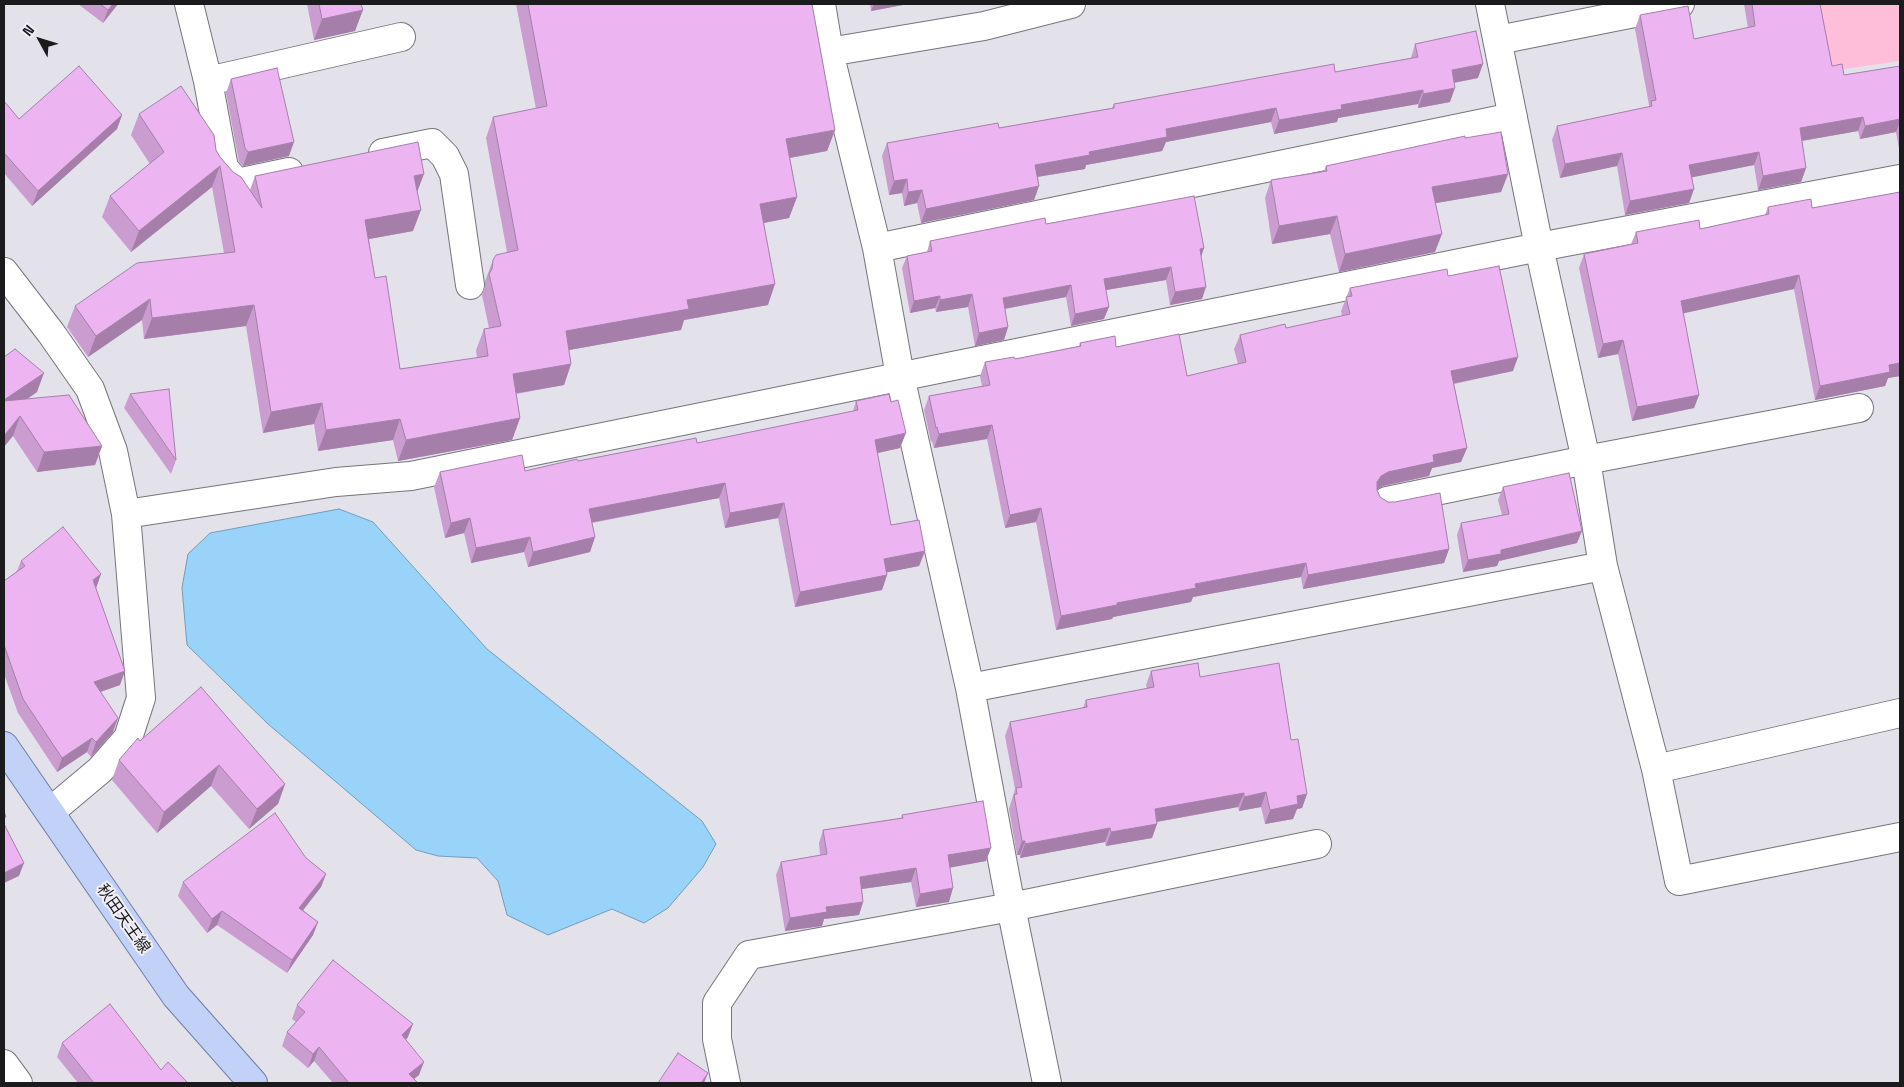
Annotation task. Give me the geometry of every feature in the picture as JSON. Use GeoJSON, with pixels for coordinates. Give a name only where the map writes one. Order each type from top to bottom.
{"type":"FeatureCollection","features":[{"type":"Feature","properties":{"kind":"main road","name":"秋田天王線"},"geometry":{"type":"LineString","coordinates":[[4,746],[176,996],[253,1083]]}},
{"type":"Feature","properties":{"kind":"street"},"geometry":{"type":"LineString","coordinates":[[189,4],[208,81],[224,168],[237,183],[313,167]]}},
{"type":"Feature","properties":{"kind":"street"},"geometry":{"type":"LineString","coordinates":[[821,4],[829,52],[877,248],[900,376],[970,688],[1011,907],[1047,1083]]}},
{"type":"Feature","properties":{"kind":"street"},"geometry":{"type":"LineString","coordinates":[[829,52],[984,26],[1071,4]]}},
{"type":"Feature","properties":{"kind":"street"},"geometry":{"type":"LineString","coordinates":[[1490,4],[1539,247],[1586,460],[1603,566],[1656,769],[1679,881],[1900,837]]}},
{"type":"Feature","properties":{"kind":"street"},"geometry":{"type":"LineString","coordinates":[[1498,40],[1680,4]]}},
{"type":"Feature","properties":{"kind":"street"},"geometry":{"type":"LineString","coordinates":[[208,81],[401,37]]}},
{"type":"Feature","properties":{"kind":"street"},"geometry":{"type":"LineString","coordinates":[[877,248],[1513,117]]}},
{"type":"Feature","properties":{"kind":"street"},"geometry":{"type":"LineString","coordinates":[[361,158],[432,143],[445,156],[454,174],[470,285]]}},
{"type":"Feature","properties":{"kind":"street"},"geometry":{"type":"LineString","coordinates":[[126,514],[336,482],[411,476],[1539,247],[1900,179]]}},
{"type":"Feature","properties":{"kind":"street"},"geometry":{"type":"LineString","coordinates":[[4,272],[51,333],[90,390],[113,451],[126,514],[141,698],[128,738],[100,770],[50,812]]}},
{"type":"Feature","properties":{"kind":"street"},"geometry":{"type":"LineString","coordinates":[[1387,501],[1586,460],[1859,408]]}},
{"type":"Feature","properties":{"kind":"street"},"geometry":{"type":"LineString","coordinates":[[970,688],[1603,566]]}},
{"type":"Feature","properties":{"kind":"street"},"geometry":{"type":"LineString","coordinates":[[1656,769],[1900,713]]}},
{"type":"Feature","properties":{"kind":"street"},"geometry":{"type":"LineString","coordinates":[[726,1083],[717,1039],[717,1002],[749,955],[1011,907],[1317,844]]}},
{"type":"Feature","properties":{"kind":"street"},"geometry":{"type":"LineString","coordinates":[[4,1064],[18,1083]]}},
{"type":"Feature","properties":{"kind":"shaded area"},"geometry":{"type":"Polygon","coordinates":[[[1817,4],[1900,4],[1900,61],[1830,71],[1817,4]]]}},
{"type":"Feature","properties":{"kind":"water"},"geometry":{"type":"Polygon","coordinates":[[[339,509],[373,522],[487,649],[702,821],[716,844],[703,867],[668,908],[644,923],[612,909],[548,935],[507,915],[498,881],[477,858],[438,856],[416,850],[268,724],[187,645],[182,588],[188,554],[210,533],[339,509]]]}},
{"type":"Feature","properties":{"kind":"building"},"geometry":{"type":"Polygon","coordinates":[[[100,4],[113,4],[108,10],[100,4]]]}},
{"type":"Feature","properties":{"kind":"building"},"geometry":{"type":"Polygon","coordinates":[[[319,4],[361,4],[363,10],[322,19],[319,4]]]}},
{"type":"Feature","properties":{"kind":"building"},"geometry":{"type":"Polygon","coordinates":[[[528,4],[812,4],[835,130],[786,139],[797,197],[760,204],[775,284],[687,300],[689,309],[566,331],[571,364],[513,374],[520,418],[406,440],[400,419],[326,430],[322,403],[271,412],[254,305],[152,318],[150,299],[96,336],[75,306],[137,263],[235,252],[220,166],[139,231],[110,196],[164,152],[139,114],[181,86],[214,135],[216,150],[220,157],[233,172],[241,177],[262,208],[255,176],[418,142],[424,174],[414,176],[421,210],[365,220],[375,278],[386,276],[400,369],[488,356],[484,329],[501,326],[489,274],[496,255],[518,250],[493,117],[547,106],[528,4]]]}},
{"type":"Feature","properties":{"kind":"building"},"geometry":{"type":"Polygon","coordinates":[[[1752,4],[1820,4],[1832,66],[1842,64],[1844,75],[1900,66],[1900,119],[1865,126],[1863,117],[1800,128],[1806,168],[1763,176],[1759,152],[1689,165],[1694,189],[1630,201],[1622,153],[1565,164],[1557,126],[1652,106],[1651,101],[1656,100],[1640,15],[1688,6],[1694,39],[1755,26],[1752,4]]]}},
{"type":"Feature","properties":{"kind":"building"},"geometry":{"type":"Polygon","coordinates":[[[1476,31],[1483,64],[1452,70],[1455,88],[1423,94],[1423,90],[1341,105],[1342,109],[1279,120],[1276,108],[1166,129],[1167,137],[1089,152],[1090,155],[1035,165],[1039,186],[926,209],[922,190],[908,192],[907,179],[894,181],[887,143],[998,123],[999,128],[1114,108],[1114,104],[1334,64],[1335,72],[1418,57],[1415,44],[1476,31]]]}},
{"type":"Feature","properties":{"kind":"building"},"geometry":{"type":"Polygon","coordinates":[[[79,66],[122,115],[38,191],[4,155],[4,101],[19,119],[79,66]]]}},
{"type":"Feature","properties":{"kind":"building"},"geometry":{"type":"Polygon","coordinates":[[[277,68],[294,142],[248,152],[245,148],[231,79],[277,68]]]}},
{"type":"Feature","properties":{"kind":"building"},"geometry":{"type":"Polygon","coordinates":[[[1501,132],[1508,174],[1432,187],[1442,234],[1345,254],[1337,216],[1279,226],[1271,180],[1327,171],[1326,166],[1465,136],[1465,138],[1501,132]]]}},
{"type":"Feature","properties":{"kind":"building"},"geometry":{"type":"Polygon","coordinates":[[[1900,192],[1900,363],[1889,365],[1890,372],[1820,386],[1799,275],[1681,301],[1699,395],[1637,407],[1623,340],[1603,344],[1584,254],[1638,243],[1636,232],[1699,220],[1700,229],[1769,214],[1768,207],[1811,199],[1812,208],[1900,192]]]}},
{"type":"Feature","properties":{"kind":"building"},"geometry":{"type":"Polygon","coordinates":[[[1194,196],[1204,248],[1200,249],[1206,287],[1175,292],[1171,267],[1104,279],[1109,307],[1075,314],[1071,285],[1003,298],[1008,327],[979,333],[972,294],[940,300],[940,296],[914,301],[907,256],[932,251],[930,241],[1045,218],[1046,224],[1194,196]]]}},
{"type":"Feature","properties":{"kind":"building"},"geometry":{"type":"Polygon","coordinates":[[[1499,266],[1518,357],[1451,371],[1467,448],[1433,455],[1434,462],[1388,472],[1381,476],[1377,482],[1377,490],[1380,497],[1388,502],[1440,493],[1449,549],[1308,575],[1306,563],[1195,584],[1196,588],[1061,616],[1041,508],[1010,515],[992,425],[939,434],[936,428],[929,396],[990,385],[985,362],[1014,357],[1015,359],[1081,346],[1080,343],[1115,336],[1116,347],[1179,334],[1187,376],[1246,362],[1240,335],[1285,324],[1286,328],[1350,314],[1346,297],[1352,296],[1350,288],[1447,269],[1448,276],[1499,266]]]}},
{"type":"Feature","properties":{"kind":"building"},"geometry":{"type":"Polygon","coordinates":[[[15,349],[44,373],[4,400],[4,357],[15,349]]]}},
{"type":"Feature","properties":{"kind":"building"},"geometry":{"type":"Polygon","coordinates":[[[169,389],[176,460],[130,394],[169,389]]]}},
{"type":"Feature","properties":{"kind":"building"},"geometry":{"type":"Polygon","coordinates":[[[889,394],[891,402],[898,400],[906,433],[875,440],[891,525],[919,520],[925,551],[884,559],[887,575],[800,592],[784,503],[730,513],[725,483],[589,509],[595,537],[533,552],[530,537],[476,548],[470,518],[451,523],[440,472],[522,455],[525,471],[577,459],[578,461],[696,438],[697,443],[858,410],[856,401],[889,394]]]}},
{"type":"Feature","properties":{"kind":"building"},"geometry":{"type":"Polygon","coordinates":[[[69,395],[102,446],[44,452],[20,416],[4,436],[4,401],[69,395]]]}},
{"type":"Feature","properties":{"kind":"building"},"geometry":{"type":"Polygon","coordinates":[[[1569,473],[1582,531],[1501,550],[1501,554],[1468,560],[1461,523],[1509,514],[1503,487],[1569,473]]]}},
{"type":"Feature","properties":{"kind":"building"},"geometry":{"type":"Polygon","coordinates":[[[63,527],[101,574],[93,580],[125,671],[94,682],[118,718],[96,742],[92,738],[62,758],[23,699],[4,645],[4,581],[25,566],[21,561],[63,527]]]}},
{"type":"Feature","properties":{"kind":"building"},"geometry":{"type":"Polygon","coordinates":[[[1198,663],[1200,677],[1279,663],[1291,740],[1298,739],[1307,794],[1297,796],[1298,804],[1270,810],[1266,792],[1244,797],[1244,793],[1155,809],[1157,824],[1111,832],[1110,828],[1025,844],[1025,841],[1022,841],[1014,795],[1017,794],[1016,788],[1022,787],[1010,722],[1087,707],[1086,700],[1154,687],[1151,671],[1198,663]]]}},
{"type":"Feature","properties":{"kind":"building"},"geometry":{"type":"Polygon","coordinates":[[[201,687],[285,784],[257,809],[219,765],[164,812],[119,760],[138,738],[140,741],[201,687]]]}},
{"type":"Feature","properties":{"kind":"building"},"geometry":{"type":"Polygon","coordinates":[[[983,801],[991,848],[948,855],[953,888],[920,894],[916,868],[860,877],[863,902],[826,907],[827,912],[790,918],[781,862],[827,854],[823,830],[903,818],[902,815],[983,801]]]}},
{"type":"Feature","properties":{"kind":"building"},"geometry":{"type":"Polygon","coordinates":[[[275,813],[306,858],[326,874],[299,908],[318,922],[292,960],[222,911],[212,919],[183,882],[275,813]]]}},
{"type":"Feature","properties":{"kind":"building"},"geometry":{"type":"Polygon","coordinates":[[[4,824],[24,863],[4,873],[4,824]]]}},
{"type":"Feature","properties":{"kind":"building"},"geometry":{"type":"Polygon","coordinates":[[[333,960],[413,1024],[402,1035],[424,1062],[409,1074],[418,1083],[349,1083],[319,1047],[313,1054],[287,1032],[305,1012],[297,1005],[333,960]]]}},
{"type":"Feature","properties":{"kind":"building"},"geometry":{"type":"Polygon","coordinates":[[[110,1004],[161,1070],[168,1062],[188,1083],[94,1083],[62,1043],[110,1004]]]}},
{"type":"Feature","properties":{"kind":"building"},"geometry":{"type":"Polygon","coordinates":[[[678,1053],[708,1073],[701,1083],[658,1083],[678,1053]]]}}]}
